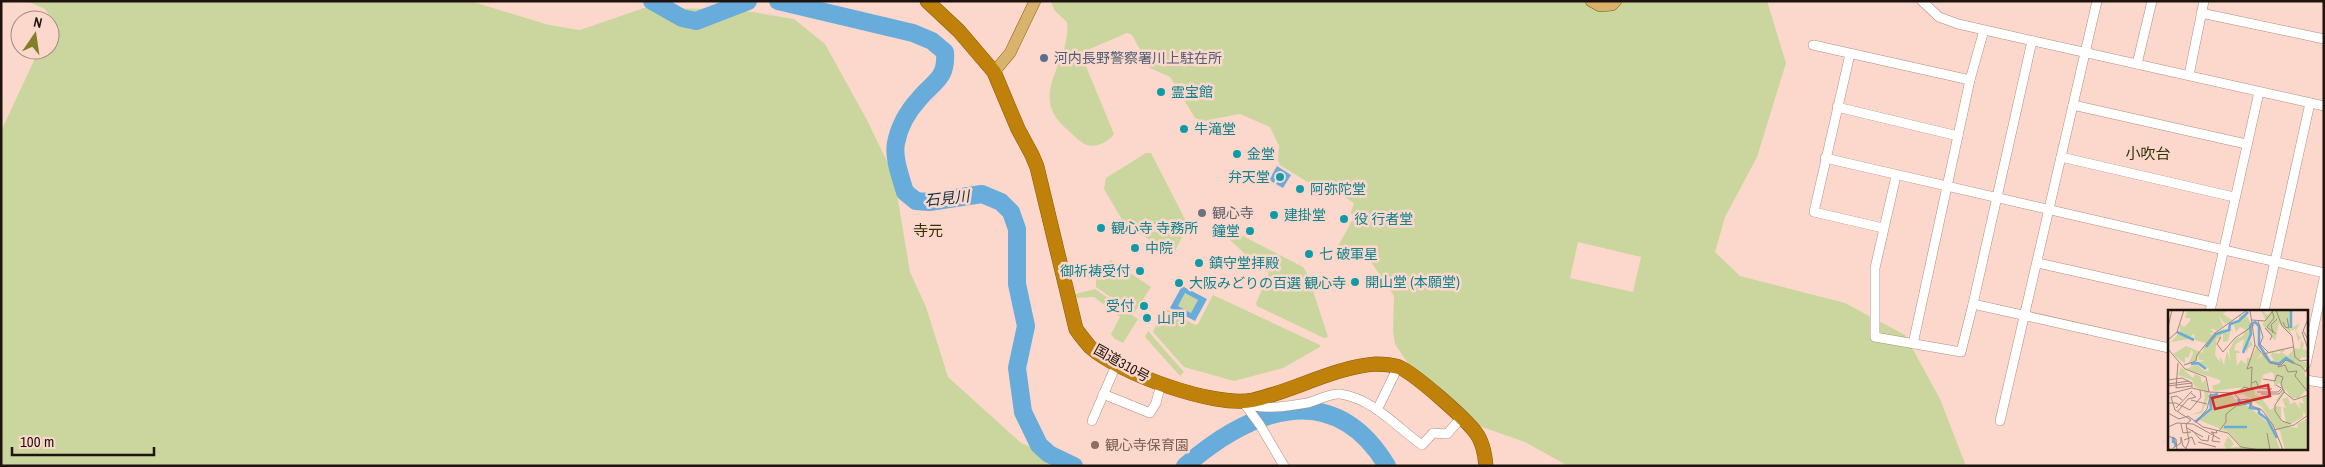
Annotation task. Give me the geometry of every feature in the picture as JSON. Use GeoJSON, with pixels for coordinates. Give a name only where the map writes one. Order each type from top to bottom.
{"type":"FeatureCollection","features":[{"type":"Feature","properties":{"kind":"highway","name":"国道310号"},"geometry":{"type":"LineString","coordinates":[[927,1],[959,31],[994,72],[1037,167],[1076,329],[1091,347],[1117,363],[1161,384],[1206,397],[1243,402],[1286,391],[1344,371],[1375,364],[1398,367],[1429,389],[1476,434],[1483,448],[1486,466]]}},
{"type":"Feature","properties":{"kind":"main road"},"geometry":{"type":"LineString","coordinates":[[994,72],[1010,54],[1036,1]]}},
{"type":"Feature","properties":{"kind":"main road"},"geometry":{"type":"LineString","coordinates":[[1591,1],[1600,6],[1612,5],[1616,1]]}},
{"type":"Feature","properties":{"kind":"street"},"geometry":{"type":"LineString","coordinates":[[1922,1],[1939,17],[1984,30],[2324,106]]}},
{"type":"Feature","properties":{"kind":"street"},"geometry":{"type":"LineString","coordinates":[[2000,421],[2038,264],[2097,1]]}},
{"type":"Feature","properties":{"kind":"street"},"geometry":{"type":"LineString","coordinates":[[2137,64],[2152,1]]}},
{"type":"Feature","properties":{"kind":"street"},"geometry":{"type":"LineString","coordinates":[[2189,75],[2204,1]]}},
{"type":"Feature","properties":{"kind":"street"},"geometry":{"type":"LineString","coordinates":[[2201,13],[2324,39]]}},
{"type":"Feature","properties":{"kind":"street"},"geometry":{"type":"LineString","coordinates":[[1912,344],[1970,80],[1984,30]]}},
{"type":"Feature","properties":{"kind":"street"},"geometry":{"type":"LineString","coordinates":[[1896,176],[1875,268],[1875,337],[1961,352],[2032,41]]}},
{"type":"Feature","properties":{"kind":"street"},"geometry":{"type":"LineString","coordinates":[[1813,45],[1970,80]]}},
{"type":"Feature","properties":{"kind":"street"},"geometry":{"type":"LineString","coordinates":[[1850,54],[1814,212],[1883,228]]}},
{"type":"Feature","properties":{"kind":"street"},"geometry":{"type":"LineString","coordinates":[[2038,264],[2211,306],[2222,248],[2259,92]]}},
{"type":"Feature","properties":{"kind":"street"},"geometry":{"type":"LineString","coordinates":[[2264,310],[2310,103]]}},
{"type":"Feature","properties":{"kind":"street"},"geometry":{"type":"LineString","coordinates":[[2074,105],[2246,144]]}},
{"type":"Feature","properties":{"kind":"street"},"geometry":{"type":"LineString","coordinates":[[1837,107],[1958,136]]}},
{"type":"Feature","properties":{"kind":"street"},"geometry":{"type":"LineString","coordinates":[[2061,157],[2234,197]]}},
{"type":"Feature","properties":{"kind":"street"},"geometry":{"type":"LineString","coordinates":[[1825,158],[1896,176],[1948,186],[2324,272]]}},
{"type":"Feature","properties":{"kind":"street"},"geometry":{"type":"LineString","coordinates":[[2308,354],[2324,279]]}},
{"type":"Feature","properties":{"kind":"street"},"geometry":{"type":"LineString","coordinates":[[1973,304],[2168,348]]}},
{"type":"Feature","properties":{"kind":"street"},"geometry":{"type":"LineString","coordinates":[[2314,326],[2324,328]]}},
{"type":"Feature","properties":{"kind":"street"},"geometry":{"type":"LineString","coordinates":[[1092,421],[1117,363]]}},
{"type":"Feature","properties":{"kind":"street"},"geometry":{"type":"LineString","coordinates":[[1377,410],[1398,367]]}},
{"type":"Feature","properties":{"kind":"street"},"geometry":{"type":"LineString","coordinates":[[2308,380],[2324,383]]}},
{"type":"Feature","properties":{"kind":"street"},"geometry":{"type":"LineString","coordinates":[[1103,394],[1150,413],[1156,404],[1161,384]]}},
{"type":"Feature","properties":{"kind":"street"},"geometry":{"type":"LineString","coordinates":[[1243,402],[1255,406],[1276,406],[1306,403],[1338,394],[1356,398],[1396,422],[1422,445],[1433,433],[1447,434],[1461,418]]}},
{"type":"Feature","properties":{"kind":"street"},"geometry":{"type":"LineString","coordinates":[[1243,402],[1253,414],[1284,466]]}},
{"type":"Feature","properties":{"kind":"green space"},"geometry":{"type":"Polygon","coordinates":[[[27,1],[470,1],[549,25],[580,30],[644,8],[733,9],[794,19],[825,44],[867,120],[894,176],[910,272],[926,307],[948,377],[1021,443],[1078,466],[1,466],[1,131],[34,60],[60,60],[60,10],[45,9],[27,1]]]}},
{"type":"Feature","properties":{"kind":"green space"},"geometry":{"type":"Polygon","coordinates":[[[1051,1],[1767,1],[1786,63],[1757,157],[1725,217],[1715,252],[1740,276],[1845,303],[1905,335],[1940,399],[1966,466],[1568,466],[1525,442],[1479,426],[1411,368],[1395,344],[1393,331],[1394,296],[1369,259],[1338,251],[1337,248],[1353,219],[1351,212],[1354,203],[1328,187],[1314,186],[1280,165],[1278,161],[1279,146],[1270,127],[1240,114],[1203,121],[1195,118],[1170,77],[1150,68],[1132,35],[1127,33],[1085,51],[1083,59],[1114,134],[1102,144],[1091,146],[1082,143],[1071,133],[1056,118],[1050,105],[1053,79],[1067,37],[1067,22],[1054,10],[1051,1]],[[1578,242],[1570,278],[1633,292],[1641,257],[1578,242]]]}},
{"type":"Feature","properties":{"kind":"green space"},"geometry":{"type":"Polygon","coordinates":[[[1146,153],[1151,153],[1188,225],[1174,253],[1171,254],[1124,223],[1104,189],[1106,178],[1146,153]]]}},
{"type":"Feature","properties":{"kind":"green space"},"geometry":{"type":"Polygon","coordinates":[[[1235,232],[1303,267],[1308,275],[1328,337],[1324,338],[1257,306],[1256,303],[1269,273],[1247,262],[1243,252],[1230,240],[1235,232]]]}},
{"type":"Feature","properties":{"kind":"green space"},"geometry":{"type":"Polygon","coordinates":[[[1111,260],[1151,287],[1134,313],[1096,287],[1096,274],[1111,260]]]}},
{"type":"Feature","properties":{"kind":"green space"},"geometry":{"type":"Polygon","coordinates":[[[1095,289],[1138,319],[1123,343],[1115,339],[1111,334],[1120,317],[1094,297],[1075,298],[1075,294],[1095,289]]]}},
{"type":"Feature","properties":{"kind":"green space"},"geometry":{"type":"Polygon","coordinates":[[[1185,293],[1198,300],[1192,313],[1178,306],[1185,293]]]}},
{"type":"Feature","properties":{"kind":"green space"},"geometry":{"type":"Polygon","coordinates":[[[1213,295],[1320,345],[1320,347],[1283,368],[1234,381],[1184,367],[1153,332],[1162,310],[1166,309],[1195,325],[1198,324],[1213,295]]]}},
{"type":"Feature","properties":{"kind":"green space"},"geometry":{"type":"Polygon","coordinates":[[[1148,331],[1184,372],[1180,376],[1145,337],[1148,331]]]}},
{"type":"Feature","properties":{"kind":"water"},"geometry":{"type":"Polygon","coordinates":[[[1277,166],[1291,175],[1283,188],[1276,184],[1278,181],[1282,182],[1285,176],[1278,172],[1274,183],[1269,180],[1277,166]]]}},
{"type":"Feature","properties":{"kind":"water"},"geometry":{"type":"Polygon","coordinates":[[[1182,286],[1207,299],[1195,321],[1170,308],[1182,286]],[[1185,293],[1178,306],[1191,313],[1198,300],[1185,293]]]}},
{"type":"Feature","properties":{"kind":"waterway","name":"石見川"},"geometry":{"type":"LineString","coordinates":[[652,1],[682,18],[696,21],[748,1]]}},
{"type":"Feature","properties":{"kind":"waterway","name":"石見川"},"geometry":{"type":"LineString","coordinates":[[778,1],[913,33],[932,41],[945,52],[942,74],[911,109],[904,119],[897,137],[895,149],[905,192],[916,201],[929,202],[982,194],[1001,202],[1011,212],[1017,229],[1017,284],[1026,326],[1017,368],[1023,412],[1039,445],[1049,454],[1074,466]]}},
{"type":"Feature","properties":{"kind":"waterway","name":"石見川"},"geometry":{"type":"LineString","coordinates":[[1185,466],[1210,446],[1236,430],[1263,418],[1290,411],[1316,412],[1342,420],[1365,438],[1387,466]]}},
{"type":"Feature","properties":{"kind":"place","name":"河内長野警察署川上駐在所"},"geometry":{"type":"Point","coordinates":[1044,58]}},
{"type":"Feature","properties":{"kind":"place","name":"霊宝館"},"geometry":{"type":"Point","coordinates":[1161,92]}},
{"type":"Feature","properties":{"kind":"place","name":"牛滝堂"},"geometry":{"type":"Point","coordinates":[1184,129]}},
{"type":"Feature","properties":{"kind":"place","name":"金堂"},"geometry":{"type":"Point","coordinates":[1237,154]}},
{"type":"Feature","properties":{"kind":"place","name":"弁天堂"},"geometry":{"type":"Point","coordinates":[1280,177]}},
{"type":"Feature","properties":{"kind":"place","name":"阿弥陀堂"},"geometry":{"type":"Point","coordinates":[1300,189]}},
{"type":"Feature","properties":{"kind":"place","name":"観心寺"},"geometry":{"type":"Point","coordinates":[1202,213]}},
{"type":"Feature","properties":{"kind":"place","name":"建掛堂"},"geometry":{"type":"Point","coordinates":[1274,215]}},
{"type":"Feature","properties":{"kind":"place","name":"役 行者堂"},"geometry":{"type":"Point","coordinates":[1344,219]}},
{"type":"Feature","properties":{"kind":"place","name":"観心寺 寺務所"},"geometry":{"type":"Point","coordinates":[1101,228]}},
{"type":"Feature","properties":{"kind":"place","name":"鐘堂"},"geometry":{"type":"Point","coordinates":[1250,231]}},
{"type":"Feature","properties":{"kind":"place","name":"中院"},"geometry":{"type":"Point","coordinates":[1135,248]}},
{"type":"Feature","properties":{"kind":"place","name":"七 破軍星"},"geometry":{"type":"Point","coordinates":[1309,254]}},
{"type":"Feature","properties":{"kind":"place","name":"鎮守堂拝殿"},"geometry":{"type":"Point","coordinates":[1199,263]}},
{"type":"Feature","properties":{"kind":"place","name":"御祈祷受付"},"geometry":{"type":"Point","coordinates":[1140,271]}},
{"type":"Feature","properties":{"kind":"place","name":"開山堂 (本願堂)"},"geometry":{"type":"Point","coordinates":[1355,282]}},
{"type":"Feature","properties":{"kind":"place","name":"大阪みどりの百選 観心寺"},"geometry":{"type":"Point","coordinates":[1179,283]}},
{"type":"Feature","properties":{"kind":"place","name":"受付"},"geometry":{"type":"Point","coordinates":[1144,306]}},
{"type":"Feature","properties":{"kind":"place","name":"山門"},"geometry":{"type":"Point","coordinates":[1147,318]}},
{"type":"Feature","properties":{"kind":"place","name":"観心寺保育園"},"geometry":{"type":"Point","coordinates":[1095,445]}},
{"type":"Feature","properties":{"kind":"district","name":"小吹台"},"geometry":{"type":"Point","coordinates":[2148,153]}},
{"type":"Feature","properties":{"kind":"district","name":"寺元"},"geometry":{"type":"Point","coordinates":[928,230]}}]}
